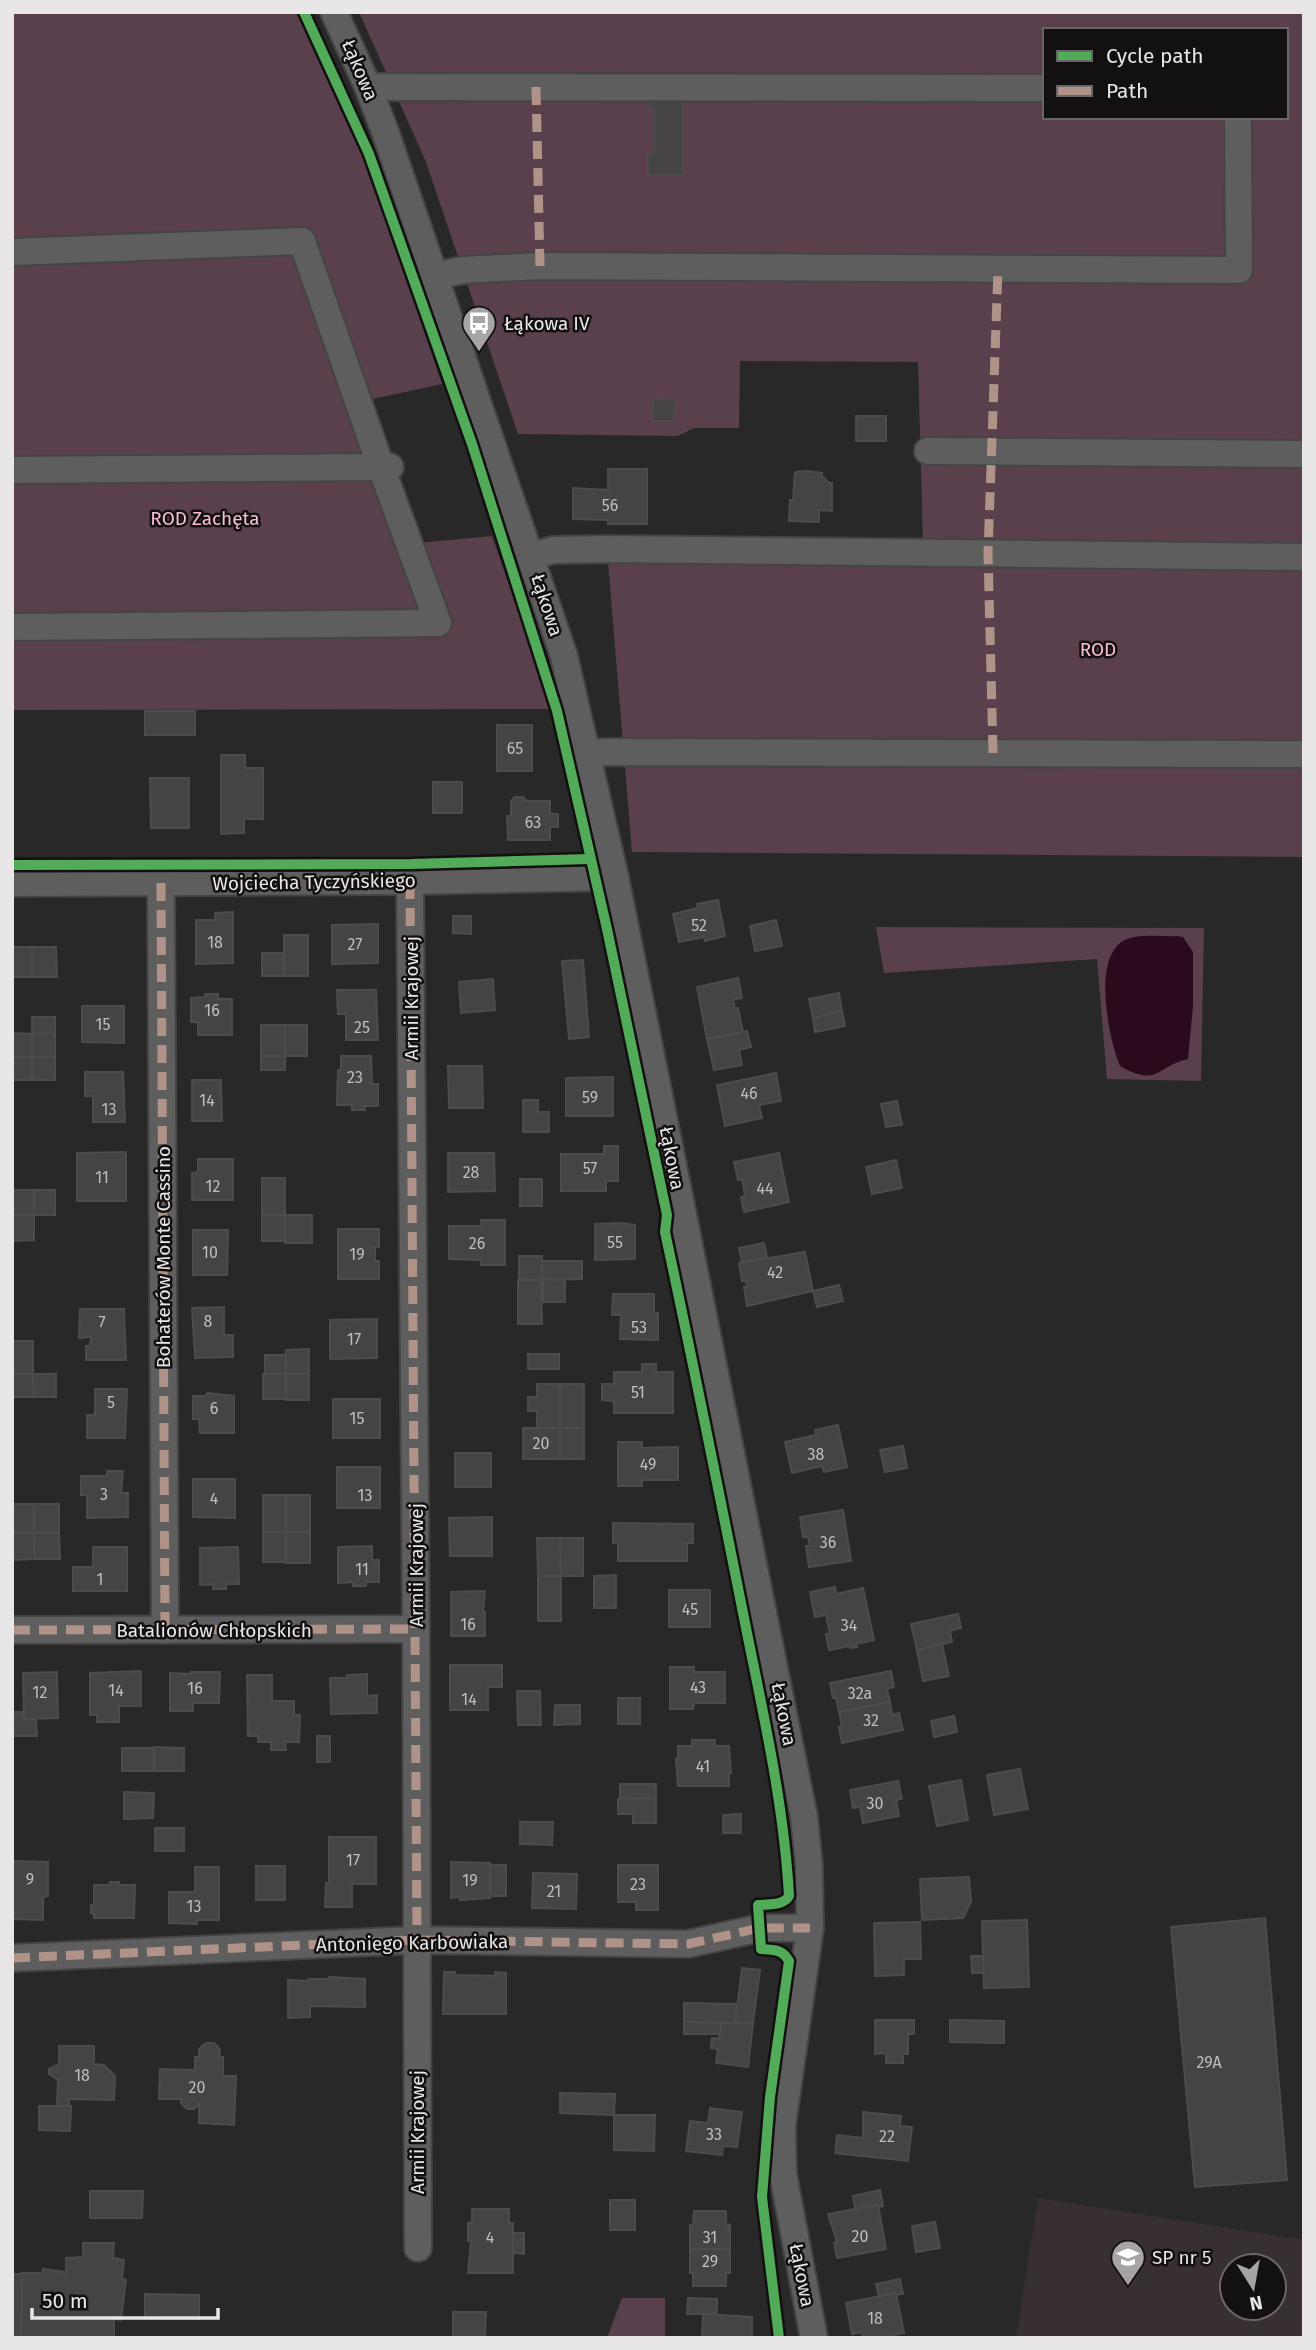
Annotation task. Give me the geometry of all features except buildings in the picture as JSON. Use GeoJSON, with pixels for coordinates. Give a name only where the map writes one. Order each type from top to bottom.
{"type":"FeatureCollection","features":[{"type":"Feature","properties":{"kind":"street","name":"Łąkowa"},"geometry":{"type":"LineString","coordinates":[[334,12],[368,87],[564,656],[615,877],[796,1773],[809,1865],[810,1928],[782,2126],[782,2153],[783,2174],[814,2338]]}},
{"type":"Feature","properties":{"kind":"street"},"geometry":{"type":"LineString","coordinates":[[368,87],[1043,88]]}},
{"type":"Feature","properties":{"kind":"street"},"geometry":{"type":"LineString","coordinates":[[435,276],[463,270],[540,267],[1239,270],[1238,119]]}},
{"type":"Feature","properties":{"kind":"street"},"geometry":{"type":"LineString","coordinates":[[12,252],[302,241],[386,467],[438,622],[12,627]]}},
{"type":"Feature","properties":{"kind":"street"},"geometry":{"type":"LineString","coordinates":[[928,451],[1304,454]]}},
{"type":"Feature","properties":{"kind":"street"},"geometry":{"type":"LineString","coordinates":[[12,470],[386,467]]}},
{"type":"Feature","properties":{"kind":"street"},"geometry":{"type":"LineString","coordinates":[[531,556],[553,550],[607,549],[1304,557]]}},
{"type":"Feature","properties":{"kind":"street"},"geometry":{"type":"LineString","coordinates":[[587,753],[1304,754]]}},
{"type":"Feature","properties":{"kind":"street","name":"Wojciecha Tyczyńskiego"},"geometry":{"type":"LineString","coordinates":[[12,883],[615,877]]}},
{"type":"Feature","properties":{"kind":"street","name":"Armii Krajowej"},"geometry":{"type":"LineString","coordinates":[[410,881],[418,2248]]}},
{"type":"Feature","properties":{"kind":"street","name":"Bohaterów Monte Cassino"},"geometry":{"type":"LineString","coordinates":[[161,883],[165,1630]]}},
{"type":"Feature","properties":{"kind":"street","name":"Batalionów Chłopskich"},"geometry":{"type":"LineString","coordinates":[[12,1630],[416,1629]]}},
{"type":"Feature","properties":{"kind":"street","name":"Antoniego Karbowiaka"},"geometry":{"type":"LineString","coordinates":[[12,1958],[417,1940],[688,1944],[760,1928],[810,1928]]}},
{"type":"Feature","properties":{"kind":"shaded area"},"geometry":{"type":"Polygon","coordinates":[[[1142,936],[1183,937],[1193,952],[1193,1006],[1188,1059],[1157,1073],[1142,1075],[1120,1066],[1111,1038],[1106,1000],[1108,964],[1114,950],[1123,941],[1142,936]]]}},
{"type":"Feature","properties":{"kind":"shaded area","name":"SP nr 5"},"geometry":{"type":"Polygon","coordinates":[[[1038,2198],[1304,2240],[1304,2338],[1016,2338],[1038,2198]]]}},
{"type":"Feature","properties":{"kind":"green space","name":"ROD Zachęta"},"geometry":{"type":"Polygon","coordinates":[[[12,12],[300,12],[364,155],[442,384],[368,400],[418,543],[492,536],[552,709],[12,710],[12,12]]]}},
{"type":"Feature","properties":{"kind":"green space","name":"ROD"},"geometry":{"type":"Polygon","coordinates":[[[359,12],[1304,12],[1304,857],[632,852],[606,538],[923,542],[918,362],[740,361],[739,428],[694,428],[678,436],[518,434],[426,162],[359,12]]]}},
{"type":"Feature","properties":{"kind":"green space"},"geometry":{"type":"Polygon","coordinates":[[[876,927],[1204,928],[1201,1081],[1107,1079],[1097,959],[884,973],[876,927]]]}},
{"type":"Feature","properties":{"kind":"green space"},"geometry":{"type":"Polygon","coordinates":[[[622,2298],[665,2298],[665,2338],[607,2338],[622,2298]]]}},
{"type":"Feature","properties":{"kind":"marked path"},"geometry":{"type":"LineString","coordinates":[[536,87],[540,266]]}},
{"type":"Feature","properties":{"kind":"marked path"},"geometry":{"type":"LineString","coordinates":[[993,753],[988,553],[998,269]]}},
{"type":"Feature","properties":{"kind":"marked path"},"geometry":{"type":"LineString","coordinates":[[410,881],[417,1940]]}},
{"type":"Feature","properties":{"kind":"marked path"},"geometry":{"type":"LineString","coordinates":[[161,883],[165,1630]]}},
{"type":"Feature","properties":{"kind":"marked path"},"geometry":{"type":"LineString","coordinates":[[12,1630],[416,1629]]}},
{"type":"Feature","properties":{"kind":"marked path"},"geometry":{"type":"LineString","coordinates":[[12,1958],[417,1940],[688,1944],[760,1928],[810,1928]]}},
{"type":"Feature","properties":{"kind":"cycle path"},"geometry":{"type":"LineString","coordinates":[[304,12],[369,154],[472,444],[557,711],[607,929],[667,1215],[665,1232],[766,1725],[783,1827],[789,1896],[779,1903],[758,1905],[761,1949],[780,1952],[789,1961],[770,2097],[762,2197],[779,2338]]}},
{"type":"Feature","properties":{"kind":"cycle path"},"geometry":{"type":"LineString","coordinates":[[12,865],[411,864],[590,859]]}},
{"type":"Feature","properties":{"kind":"place","name":"Łąkowa IV"},"geometry":{"type":"Point","coordinates":[479,353]}},
{"type":"Feature","properties":{"kind":"place","name":"SP nr 5"},"geometry":{"type":"Point","coordinates":[1128,2287]}}]}
